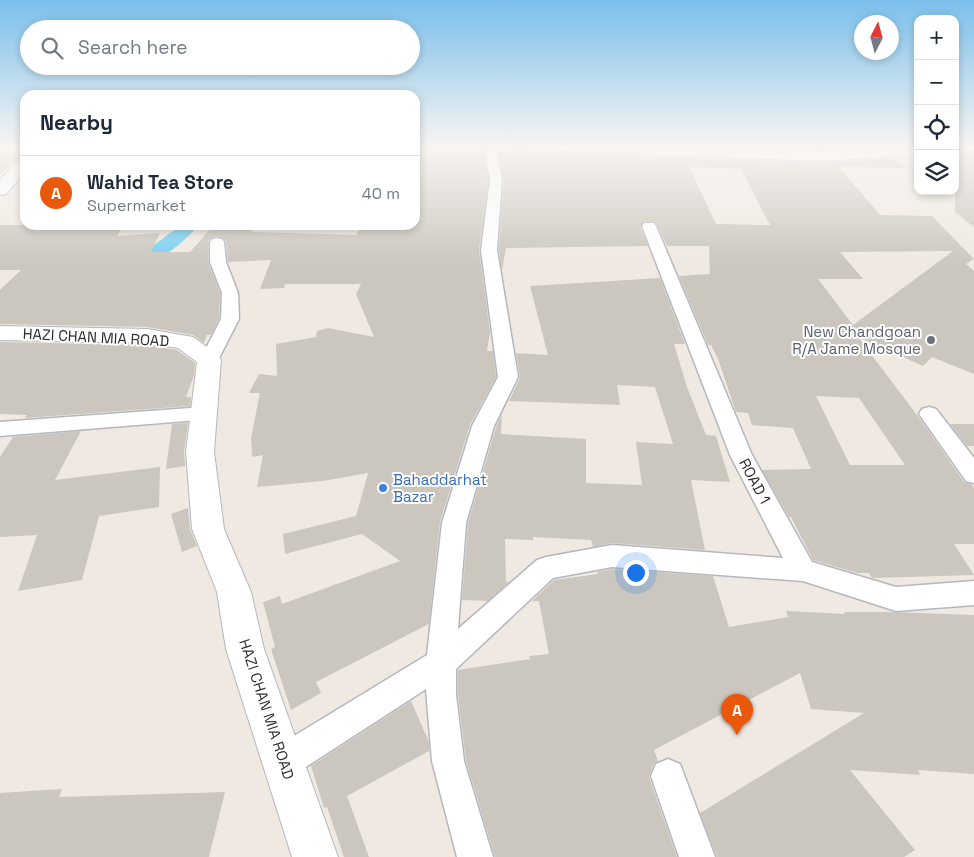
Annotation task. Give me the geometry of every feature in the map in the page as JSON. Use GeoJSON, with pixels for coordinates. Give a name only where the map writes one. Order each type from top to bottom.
{"type":"FeatureCollection","features":[{"type":"Feature","properties":{"kind":"street"},"geometry":{"type":"LineString","coordinates":[[475,857],[448,761],[441,695],[441,664],[454,523],[483,426],[508,377],[489,250],[495,186]]}},
{"type":"Feature","properties":{"kind":"street","name":"ROAD 1"},"geometry":{"type":"LineString","coordinates":[[649,226],[741,455],[803,570]]}},
{"type":"Feature","properties":{"kind":"street"},"geometry":{"type":"LineString","coordinates":[[209,360],[230,319],[230,293],[218,262],[217,242]]}},
{"type":"Feature","properties":{"kind":"street","name":"HAZI CHAN MIA ROAD"},"geometry":{"type":"LineString","coordinates":[[0,333],[147,336],[186,342],[209,360],[200,452],[208,528],[234,592],[245,648],[315,857]]}},
{"type":"Feature","properties":{"kind":"street"},"geometry":{"type":"LineString","coordinates":[[0,429],[204,414]]}},
{"type":"Feature","properties":{"kind":"street"},"geometry":{"type":"LineString","coordinates":[[929,414],[974,475]]}},
{"type":"Feature","properties":{"kind":"street"},"geometry":{"type":"LineString","coordinates":[[283,762],[441,664],[546,568],[612,556],[803,570],[896,599],[974,592]]}},
{"type":"Feature","properties":{"kind":"street"},"geometry":{"type":"LineString","coordinates":[[668,776],[697,857]]}},
{"type":"Feature","properties":{"kind":"building"},"geometry":{"type":"Polygon","coordinates":[[[420,186],[487,186],[479,250],[490,332],[487,351],[493,351],[496,377],[470,425],[440,522],[429,624],[316,682],[321,693],[291,710],[271,649],[275,647],[263,602],[280,596],[282,604],[400,561],[362,534],[285,554],[283,534],[356,516],[368,473],[323,481],[257,487],[263,455],[252,457],[251,438],[260,393],[249,393],[259,374],[277,376],[276,344],[316,337],[317,331],[328,328],[374,337],[356,294],[361,284],[285,284],[284,288],[260,289],[271,260],[228,262],[226,241],[222,237],[217,236],[212,237],[208,241],[208,262],[220,293],[219,319],[211,335],[207,335],[204,343],[193,335],[147,327],[0,324],[0,290],[21,270],[0,270],[0,225],[20,225],[20,230],[121,230],[117,236],[160,233],[151,252],[190,252],[210,230],[356,235],[358,230],[420,230],[420,186]]]}},
{"type":"Feature","properties":{"kind":"building"},"geometry":{"type":"Polygon","coordinates":[[[504,186],[698,186],[716,224],[770,225],[750,186],[855,186],[880,215],[932,216],[974,259],[966,264],[974,271],[974,374],[932,357],[923,366],[858,337],[923,423],[964,482],[971,484],[974,488],[974,544],[954,544],[974,575],[872,578],[869,573],[857,573],[813,560],[791,517],[789,517],[762,470],[811,469],[793,428],[752,425],[748,413],[736,412],[718,359],[711,345],[708,345],[679,276],[710,274],[709,246],[667,246],[656,222],[644,221],[640,227],[648,246],[506,248],[502,270],[499,250],[504,186]],[[953,251],[840,252],[863,279],[818,279],[853,325],[953,251]],[[816,396],[850,465],[905,465],[859,398],[816,396]]]}},
{"type":"Feature","properties":{"kind":"building"},"geometry":{"type":"Polygon","coordinates":[[[959,186],[974,186],[974,227],[955,212],[955,195],[959,195],[959,186]]]}},
{"type":"Feature","properties":{"kind":"building"},"geometry":{"type":"Polygon","coordinates":[[[660,278],[685,344],[674,344],[687,387],[706,435],[716,436],[730,482],[691,480],[705,550],[612,543],[593,547],[591,540],[533,537],[533,540],[505,539],[506,582],[510,581],[488,601],[462,600],[468,523],[496,427],[502,414],[501,434],[586,439],[586,483],[642,485],[636,442],[673,444],[655,387],[617,385],[620,405],[509,401],[520,378],[516,353],[548,355],[530,286],[660,278]]]}},
{"type":"Feature","properties":{"kind":"building"},"geometry":{"type":"Polygon","coordinates":[[[0,342],[147,345],[177,350],[195,363],[194,375],[186,397],[191,397],[190,406],[25,418],[27,415],[0,414],[0,342]]]}},
{"type":"Feature","properties":{"kind":"building"},"geometry":{"type":"Polygon","coordinates":[[[188,423],[184,452],[185,466],[166,469],[172,424],[188,423]]]}},
{"type":"Feature","properties":{"kind":"building"},"geometry":{"type":"Polygon","coordinates":[[[950,424],[974,424],[974,446],[967,446],[950,424]]]}},
{"type":"Feature","properties":{"kind":"building"},"geometry":{"type":"Polygon","coordinates":[[[81,431],[55,480],[160,467],[159,507],[99,516],[82,580],[18,591],[37,535],[0,537],[0,457],[13,437],[81,431]]]}},
{"type":"Feature","properties":{"kind":"building"},"geometry":{"type":"Polygon","coordinates":[[[188,508],[190,529],[197,546],[182,552],[171,514],[188,508]]]}},
{"type":"Feature","properties":{"kind":"building"},"geometry":{"type":"Polygon","coordinates":[[[612,569],[713,576],[729,627],[788,617],[786,611],[845,614],[844,612],[890,612],[974,615],[974,774],[918,770],[920,775],[850,770],[915,850],[904,857],[717,857],[700,813],[864,713],[811,709],[800,673],[654,750],[658,761],[654,763],[649,777],[677,857],[495,857],[466,761],[458,695],[458,670],[530,659],[529,656],[549,654],[539,601],[532,601],[554,580],[598,574],[597,572],[612,569]]]}},
{"type":"Feature","properties":{"kind":"building"},"geometry":{"type":"Polygon","coordinates":[[[411,701],[429,742],[429,751],[347,796],[369,857],[344,857],[327,807],[324,808],[311,766],[411,701]]]}},
{"type":"Feature","properties":{"kind":"building"},"geometry":{"type":"Polygon","coordinates":[[[62,789],[59,797],[225,792],[209,857],[0,857],[0,793],[62,789]]]}},
{"type":"Feature","properties":{"kind":"waterway"},"geometry":{"type":"LineString","coordinates":[[126,268],[151,255],[187,230]]}},
{"type":"Feature","properties":{"kind":"place","name":"New Chandgoan R/A Jame Mosque"},"geometry":{"type":"Point","coordinates":[931,340]}},
{"type":"Feature","properties":{"kind":"place","name":"Bahaddarhat Bazar"},"geometry":{"type":"Point","coordinates":[383,488]}},
{"type":"Feature","properties":{"kind":"place","name":"Wahid Tea Store"},"geometry":{"type":"Point","coordinates":[737,735]}}]}
